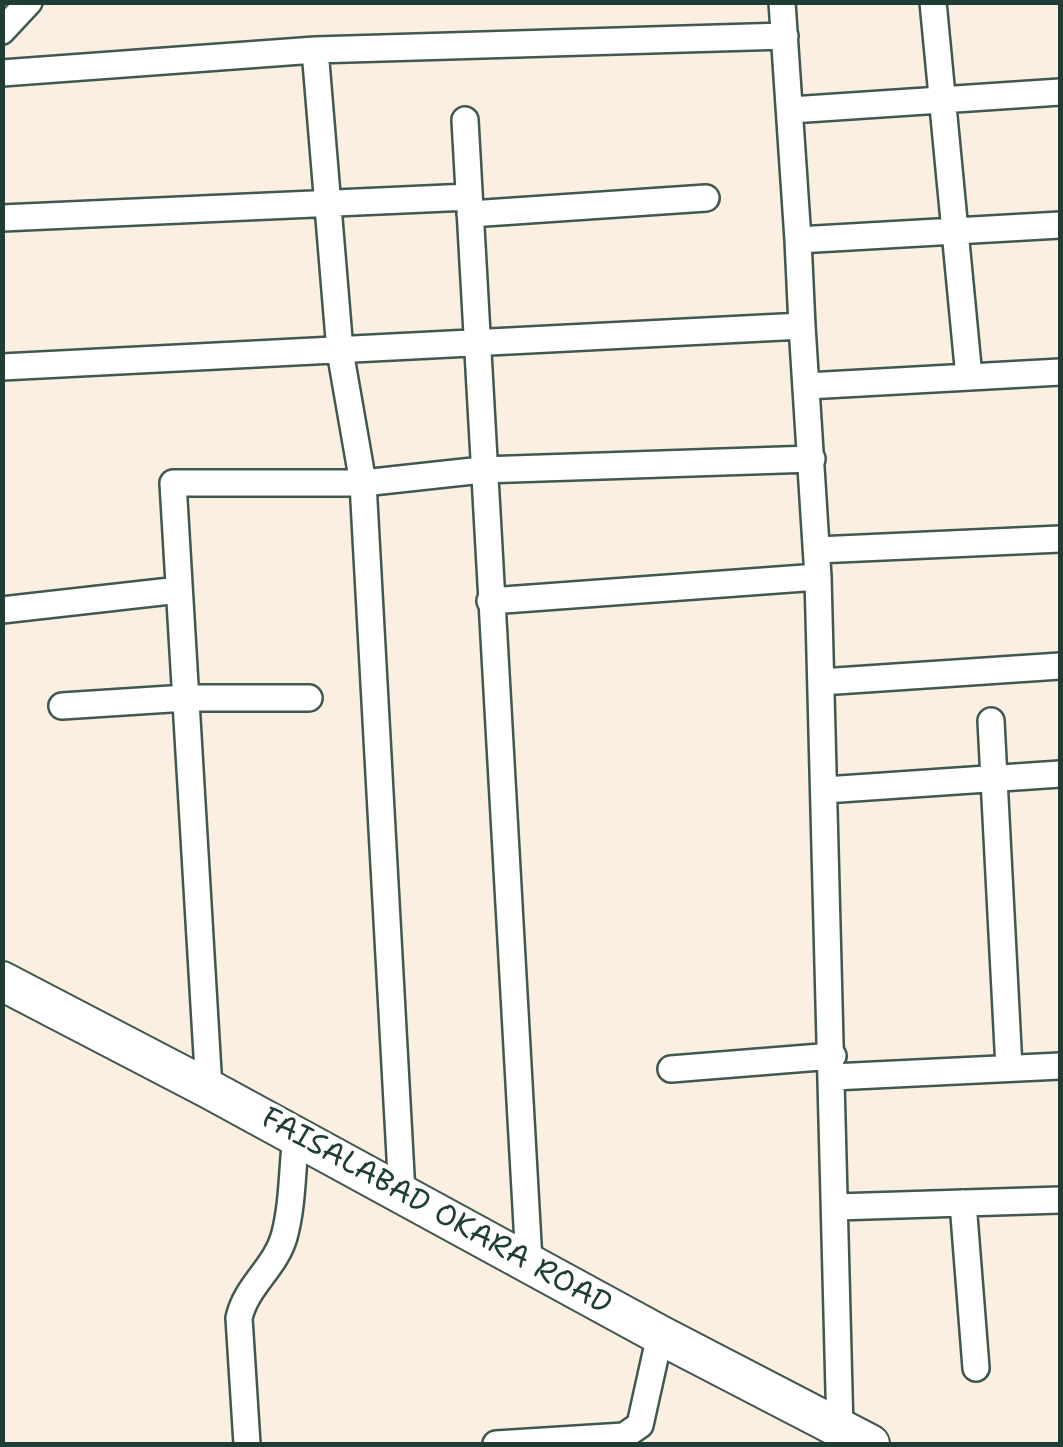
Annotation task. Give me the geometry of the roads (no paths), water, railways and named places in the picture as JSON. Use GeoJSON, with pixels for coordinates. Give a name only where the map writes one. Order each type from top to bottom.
{"type":"FeatureCollection","features":[{"type":"Feature","properties":{"kind":"main road","name":"FAISALABAD OKARA ROAD"},"geometry":{"type":"LineString","coordinates":[[2,981],[855,1437]]}},
{"type":"Feature","properties":{"kind":"street"},"geometry":{"type":"LineString","coordinates":[[2,31],[30,2]]}},
{"type":"Feature","properties":{"kind":"street"},"geometry":{"type":"LineString","coordinates":[[782,2],[817,550],[836,1207],[855,1437]]}},
{"type":"Feature","properties":{"kind":"street"},"geometry":{"type":"LineString","coordinates":[[933,2],[969,377]]}},
{"type":"Feature","properties":{"kind":"street"},"geometry":{"type":"LineString","coordinates":[[2,73],[315,50],[785,36]]}},
{"type":"Feature","properties":{"kind":"street"},"geometry":{"type":"LineString","coordinates":[[315,50],[340,351],[363,483],[402,1192]]}},
{"type":"Feature","properties":{"kind":"street"},"geometry":{"type":"LineString","coordinates":[[791,110],[1060,92]]}},
{"type":"Feature","properties":{"kind":"street"},"geometry":{"type":"LineString","coordinates":[[465,120],[529,1261]]}},
{"type":"Feature","properties":{"kind":"street"},"geometry":{"type":"LineString","coordinates":[[2,218],[327,204],[469,206],[706,198]]}},
{"type":"Feature","properties":{"kind":"street"},"geometry":{"type":"LineString","coordinates":[[798,240],[1060,225]]}},
{"type":"Feature","properties":{"kind":"street"},"geometry":{"type":"LineString","coordinates":[[2,367],[802,326]]}},
{"type":"Feature","properties":{"kind":"street"},"geometry":{"type":"LineString","coordinates":[[808,386],[1060,372]]}},
{"type":"Feature","properties":{"kind":"street"},"geometry":{"type":"LineString","coordinates":[[209,1089],[173,483],[363,483],[482,470],[812,459]]}},
{"type":"Feature","properties":{"kind":"street"},"geometry":{"type":"LineString","coordinates":[[817,550],[1060,539]]}},
{"type":"Feature","properties":{"kind":"street"},"geometry":{"type":"LineString","coordinates":[[490,600],[818,577]]}},
{"type":"Feature","properties":{"kind":"street"},"geometry":{"type":"LineString","coordinates":[[2,610],[179,590]]}},
{"type":"Feature","properties":{"kind":"street"},"geometry":{"type":"LineString","coordinates":[[821,682],[1060,666]]}},
{"type":"Feature","properties":{"kind":"street"},"geometry":{"type":"LineString","coordinates":[[62,706],[186,698],[308,698]]}},
{"type":"Feature","properties":{"kind":"street"},"geometry":{"type":"LineString","coordinates":[[991,721],[1009,1068]]}},
{"type":"Feature","properties":{"kind":"street"},"geometry":{"type":"LineString","coordinates":[[825,790],[1060,774]]}},
{"type":"Feature","properties":{"kind":"street"},"geometry":{"type":"LineString","coordinates":[[672,1068],[1060,1066]]}},
{"type":"Feature","properties":{"kind":"street"},"geometry":{"type":"LineString","coordinates":[[248,1444],[239,1318],[244,1298],[284,1238],[296,1136]]}},
{"type":"Feature","properties":{"kind":"street"},"geometry":{"type":"LineString","coordinates":[[836,1207],[1060,1200]]}},
{"type":"Feature","properties":{"kind":"street"},"geometry":{"type":"LineString","coordinates":[[963,1203],[976,1368]]}},
{"type":"Feature","properties":{"kind":"street"},"geometry":{"type":"LineString","coordinates":[[496,1444],[624,1436],[640,1425],[660,1335]]}}]}
